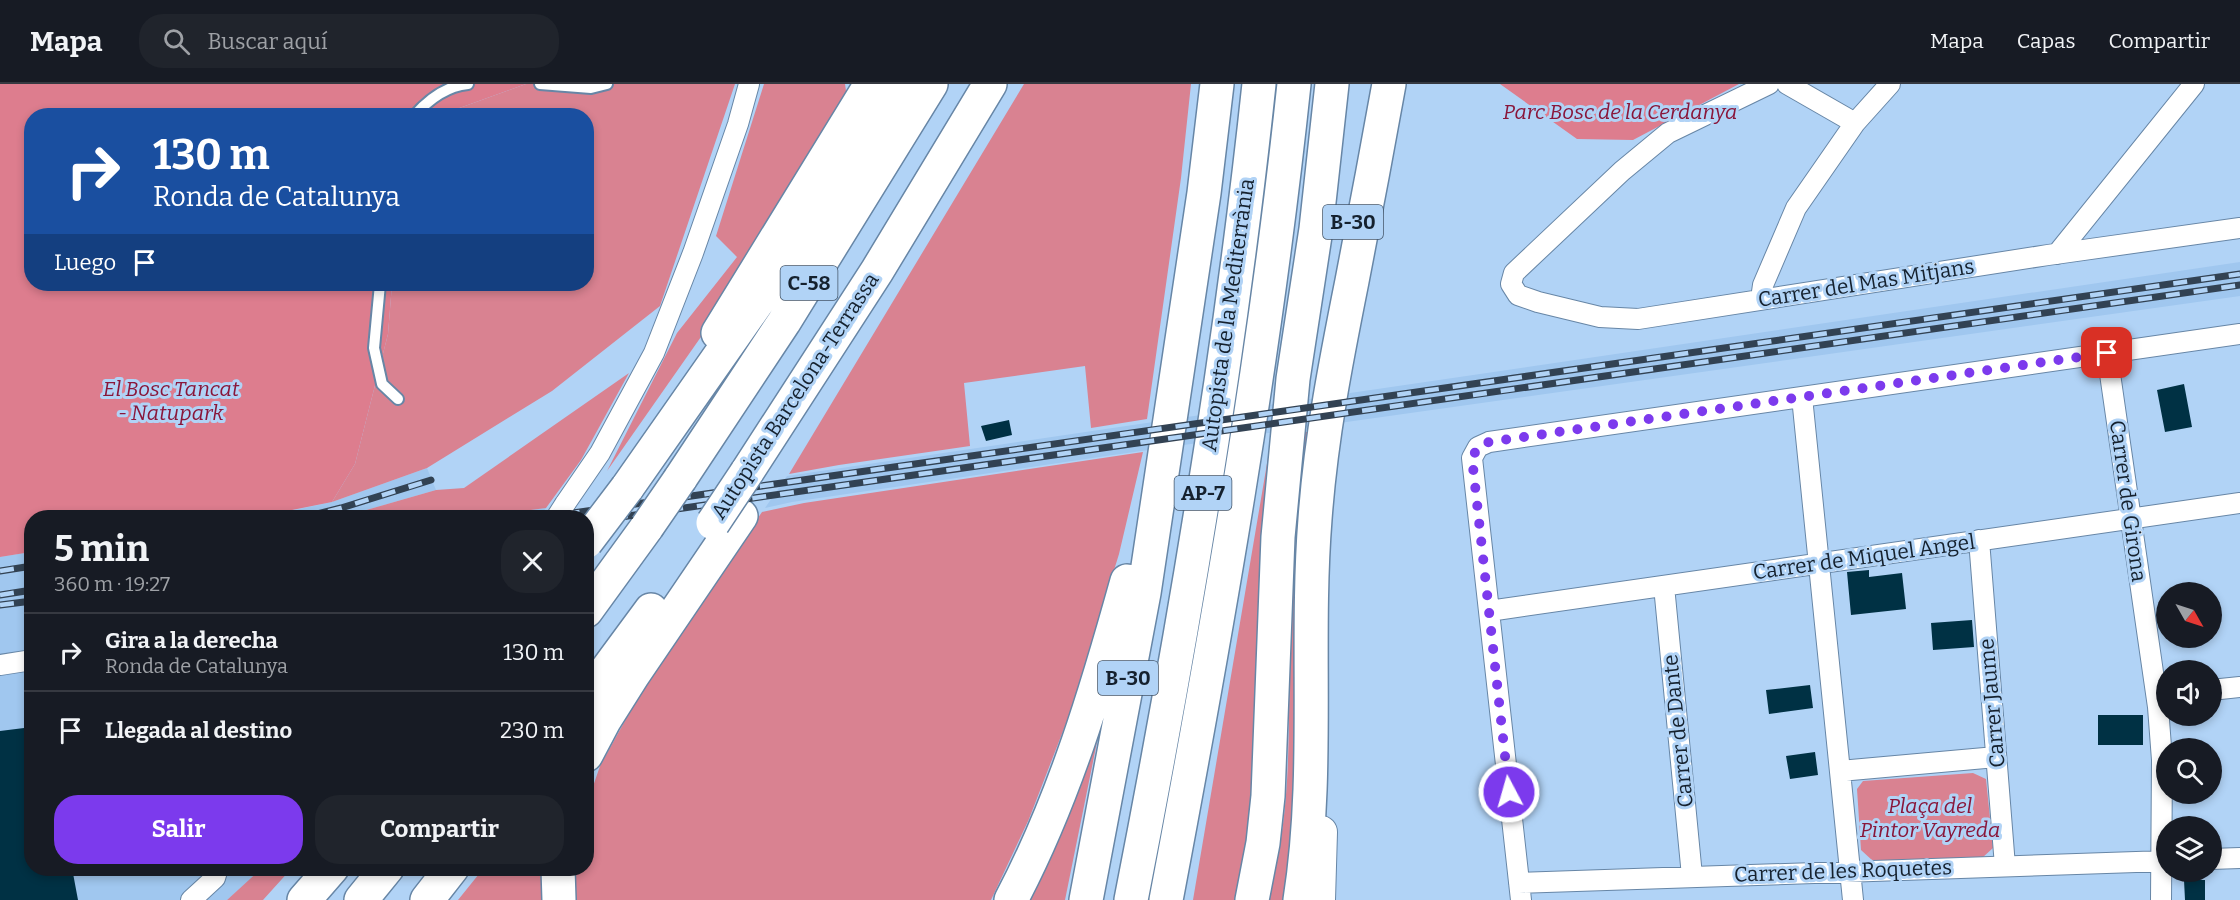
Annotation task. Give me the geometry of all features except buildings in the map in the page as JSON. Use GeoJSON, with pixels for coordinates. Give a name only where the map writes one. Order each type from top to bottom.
{"type":"FeatureCollection","features":[{"type":"Feature","properties":{"kind":"highway"},"geometry":{"type":"LineString","coordinates":[[594,530],[718,334],[871,84]]}},
{"type":"Feature","properties":{"kind":"highway"},"geometry":{"type":"LineString","coordinates":[[621,488],[791,254],[903,84]]}},
{"type":"Feature","properties":{"kind":"highway","name":"C-58"},"geometry":{"type":"LineString","coordinates":[[594,600],[680,479],[784,322],[932,84]]}},
{"type":"Feature","properties":{"kind":"highway","name":"Autopista Barcelona-Terrassa"},"geometry":{"type":"LineString","coordinates":[[594,688],[727,519],[759,472],[990,84]]}},
{"type":"Feature","properties":{"kind":"highway","name":"B-30"},"geometry":{"type":"LineString","coordinates":[[1086,900],[1144,593],[1204,193],[1217,84]]}},
{"type":"Feature","properties":{"kind":"highway","name":"Autopista de la Mediterrània"},"geometry":{"type":"LineString","coordinates":[[1131,900],[1161,746],[1201,504],[1221,376],[1259,84]]}},
{"type":"Feature","properties":{"kind":"highway","name":"Autopista de la Mediterrània"},"geometry":{"type":"LineString","coordinates":[[1166,900],[1195,745],[1256,381],[1294,84]]}},
{"type":"Feature","properties":{"kind":"highway"},"geometry":{"type":"LineString","coordinates":[[1252,900],[1263,843],[1268,796],[1278,537],[1293,379],[1316,229],[1332,84]]}},
{"type":"Feature","properties":{"kind":"highway","name":"B-30"},"geometry":{"type":"LineString","coordinates":[[1300,900],[1308,843],[1315,519],[1343,282],[1368,130],[1373,84]]}},
{"type":"Feature","properties":{"kind":"highway"},"geometry":{"type":"LineString","coordinates":[[1335,360],[1389,84]]}},
{"type":"Feature","properties":{"kind":"highway"},"geometry":{"type":"LineString","coordinates":[[1011,900],[1040,839],[1087,716],[1165,456]]}},
{"type":"Feature","properties":{"kind":"highway"},"geometry":{"type":"LineString","coordinates":[[594,740],[727,519]]}},
{"type":"Feature","properties":{"kind":"highway"},"geometry":{"type":"LineString","coordinates":[[304,900],[325,876]]}},
{"type":"Feature","properties":{"kind":"highway"},"geometry":{"type":"LineString","coordinates":[[361,900],[380,876]]}},
{"type":"Feature","properties":{"kind":"highway"},"geometry":{"type":"LineString","coordinates":[[427,900],[446,876]]}},
{"type":"Feature","properties":{"kind":"highway"},"geometry":{"type":"LineString","coordinates":[[558,876],[559,900]]}},
{"type":"Feature","properties":{"kind":"main road"},"geometry":{"type":"LineString","coordinates":[[1311,654],[1322,703],[1319,900]]}},
{"type":"Feature","properties":{"kind":"street"},"geometry":{"type":"LineString","coordinates":[[561,510],[600,453],[654,353],[693,253],[738,124],[749,84]]}},
{"type":"Feature","properties":{"kind":"street","name":"Carrer del Mas Mitjans"},"geometry":{"type":"LineString","coordinates":[[1769,84],[1668,134],[1622,171],[1514,273],[1511,284],[1518,295],[1600,317],[1638,319],[1761,298],[2240,228]]}},
{"type":"Feature","properties":{"kind":"street"},"geometry":{"type":"LineString","coordinates":[[1787,84],[1855,123]]}},
{"type":"Feature","properties":{"kind":"street"},"geometry":{"type":"LineString","coordinates":[[1761,298],[1763,285],[1796,208],[1855,123],[1890,84]]}},
{"type":"Feature","properties":{"kind":"street"},"geometry":{"type":"LineString","coordinates":[[2057,254],[2194,84]]}},
{"type":"Feature","properties":{"kind":"street"},"geometry":{"type":"LineString","coordinates":[[1520,891],[1472,458],[1478,447],[1489,442],[2240,334]]}},
{"type":"Feature","properties":{"kind":"street","name":"Carrer de Girona"},"geometry":{"type":"LineString","coordinates":[[2107,353],[2131,519],[2156,666]]}},
{"type":"Feature","properties":{"kind":"street"},"geometry":{"type":"LineString","coordinates":[[1802,397],[1853,900]]}},
{"type":"Feature","properties":{"kind":"street","name":"Carrer de Miquel Angel"},"geometry":{"type":"LineString","coordinates":[[1489,611],[2240,503]]}},
{"type":"Feature","properties":{"kind":"street","name":"Carrer Jaume"},"geometry":{"type":"LineString","coordinates":[[1979,540],[2005,866]]}},
{"type":"Feature","properties":{"kind":"street","name":"Carrer de Dante"},"geometry":{"type":"LineString","coordinates":[[1664,585],[1692,876]]}},
{"type":"Feature","properties":{"kind":"street"},"geometry":{"type":"LineString","coordinates":[[0,665],[24,661]]}},
{"type":"Feature","properties":{"kind":"street"},"geometry":{"type":"LineString","coordinates":[[2222,689],[2240,687]]}},
{"type":"Feature","properties":{"kind":"street","name":"Carrer de Girona"},"geometry":{"type":"LineString","coordinates":[[2161,726],[2163,816]]}},
{"type":"Feature","properties":{"kind":"street"},"geometry":{"type":"LineString","coordinates":[[1840,771],[1996,757]]}},
{"type":"Feature","properties":{"kind":"street"},"geometry":{"type":"LineString","coordinates":[[2222,859],[2240,858]]}},
{"type":"Feature","properties":{"kind":"street","name":"Carrer de les Roquetes"},"geometry":{"type":"LineString","coordinates":[[1520,891],[1692,876],[2156,861]]}},
{"type":"Feature","properties":{"kind":"street"},"geometry":{"type":"LineString","coordinates":[[191,900],[216,876]]}},
{"type":"Feature","properties":{"kind":"street","name":"Carrer de Girona"},"geometry":{"type":"LineString","coordinates":[[2161,900],[2162,882]]}},
{"type":"Feature","properties":{"kind":"lane"},"geometry":{"type":"LineString","coordinates":[[422,108],[430,99],[468,84]]}},
{"type":"Feature","properties":{"kind":"lane"},"geometry":{"type":"LineString","coordinates":[[540,84],[591,88],[607,84]]}},
{"type":"Feature","properties":{"kind":"lane"},"geometry":{"type":"LineString","coordinates":[[379,291],[374,348],[382,384],[398,399]]}},
{"type":"Feature","properties":{"kind":"shaded area"},"geometry":{"type":"Polygon","coordinates":[[[2240,262],[2240,296],[1106,456],[792,502],[765,508],[787,476],[2240,262]]]}},
{"type":"Feature","properties":{"kind":"shaded area"},"geometry":{"type":"Polygon","coordinates":[[[427,468],[436,490],[366,510],[294,510],[332,502],[427,468]]]}},
{"type":"Feature","properties":{"kind":"shaded area"},"geometry":{"type":"Polygon","coordinates":[[[24,553],[24,876],[254,876],[227,900],[0,900],[0,557],[24,553]]]}},
{"type":"Feature","properties":{"kind":"green space","name":"El Bosc Tancat - Natupark"},"geometry":{"type":"Polygon","coordinates":[[[0,84],[526,84],[459,108],[24,108],[24,291],[391,291],[388,334],[355,464],[332,502],[292,510],[24,510],[24,553],[0,557],[0,84]]]}},
{"type":"Feature","properties":{"kind":"green space"},"geometry":{"type":"Polygon","coordinates":[[[526,84],[735,84],[660,306],[552,391],[427,468],[332,502],[355,464],[388,334],[391,291],[594,291],[594,108],[459,108],[526,84]]]}},
{"type":"Feature","properties":{"kind":"green space"},"geometry":{"type":"Polygon","coordinates":[[[764,84],[845,84],[846,91],[841,109],[724,304],[607,471],[677,333],[737,257],[716,236],[764,84]]]}},
{"type":"Feature","properties":{"kind":"green space"},"geometry":{"type":"Polygon","coordinates":[[[1024,84],[1191,84],[1181,178],[1147,419],[1091,428],[1085,366],[964,383],[970,446],[789,474],[1024,84]]]}},
{"type":"Feature","properties":{"kind":"green space","name":"Parc Bosc de la Cerdanya"},"geometry":{"type":"Polygon","coordinates":[[[1500,84],[1739,84],[1633,140],[1577,139],[1500,84]]]}},
{"type":"Feature","properties":{"kind":"green space"},"geometry":{"type":"Polygon","coordinates":[[[629,373],[581,460],[546,508],[531,510],[366,510],[436,490],[464,488],[629,373]]]}},
{"type":"Feature","properties":{"kind":"green space"},"geometry":{"type":"Polygon","coordinates":[[[1305,432],[1312,432],[1297,766],[1288,900],[1267,900],[1281,837],[1288,772],[1292,589],[1305,432]]]}},
{"type":"Feature","properties":{"kind":"green space"},"geometry":{"type":"Polygon","coordinates":[[[1272,434],[1264,691],[1242,900],[1193,900],[1272,434]]]}},
{"type":"Feature","properties":{"kind":"green space"},"geometry":{"type":"Polygon","coordinates":[[[1143,452],[1119,554],[1070,713],[1029,819],[991,900],[574,900],[574,876],[594,876],[594,784],[600,766],[643,688],[762,512],[804,503],[1143,452]]]}},
{"type":"Feature","properties":{"kind":"green space"},"geometry":{"type":"Polygon","coordinates":[[[1094,736],[1098,737],[1065,900],[1023,900],[1094,736]]]}},
{"type":"Feature","properties":{"kind":"green space","name":"Plaça del Pintor Vayreda"},"geometry":{"type":"Polygon","coordinates":[[[1973,773],[1986,779],[1993,848],[1982,858],[1873,861],[1861,850],[1857,789],[1863,781],[1973,773]]]}},
{"type":"Feature","properties":{"kind":"green space"},"geometry":{"type":"Polygon","coordinates":[[[253,876],[285,876],[263,900],[227,900],[253,876]]]}},
{"type":"Feature","properties":{"kind":"green space"},"geometry":{"type":"Polygon","coordinates":[[[477,876],[546,876],[544,900],[458,900],[477,876]]]}},
{"type":"Feature","properties":{"kind":"railway"},"geometry":{"type":"LineString","coordinates":[[594,510],[2240,274]]}},
{"type":"Feature","properties":{"kind":"railway"},"geometry":{"type":"LineString","coordinates":[[594,521],[2240,285]]}},
{"type":"Feature","properties":{"kind":"railway"},"geometry":{"type":"LineString","coordinates":[[333,510],[431,480]]}},
{"type":"Feature","properties":{"kind":"railway"},"geometry":{"type":"LineString","coordinates":[[0,571],[24,567]]}},
{"type":"Feature","properties":{"kind":"railway"},"geometry":{"type":"LineString","coordinates":[[0,595],[24,591]]}},
{"type":"Feature","properties":{"kind":"railway"},"geometry":{"type":"LineString","coordinates":[[0,605],[24,602]]}},
{"type":"Feature","properties":{"kind":"route"},"geometry":{"type":"LineString","coordinates":[[1509,792],[1472,458],[1478,447],[1489,442],[2107,353]]}}]}
